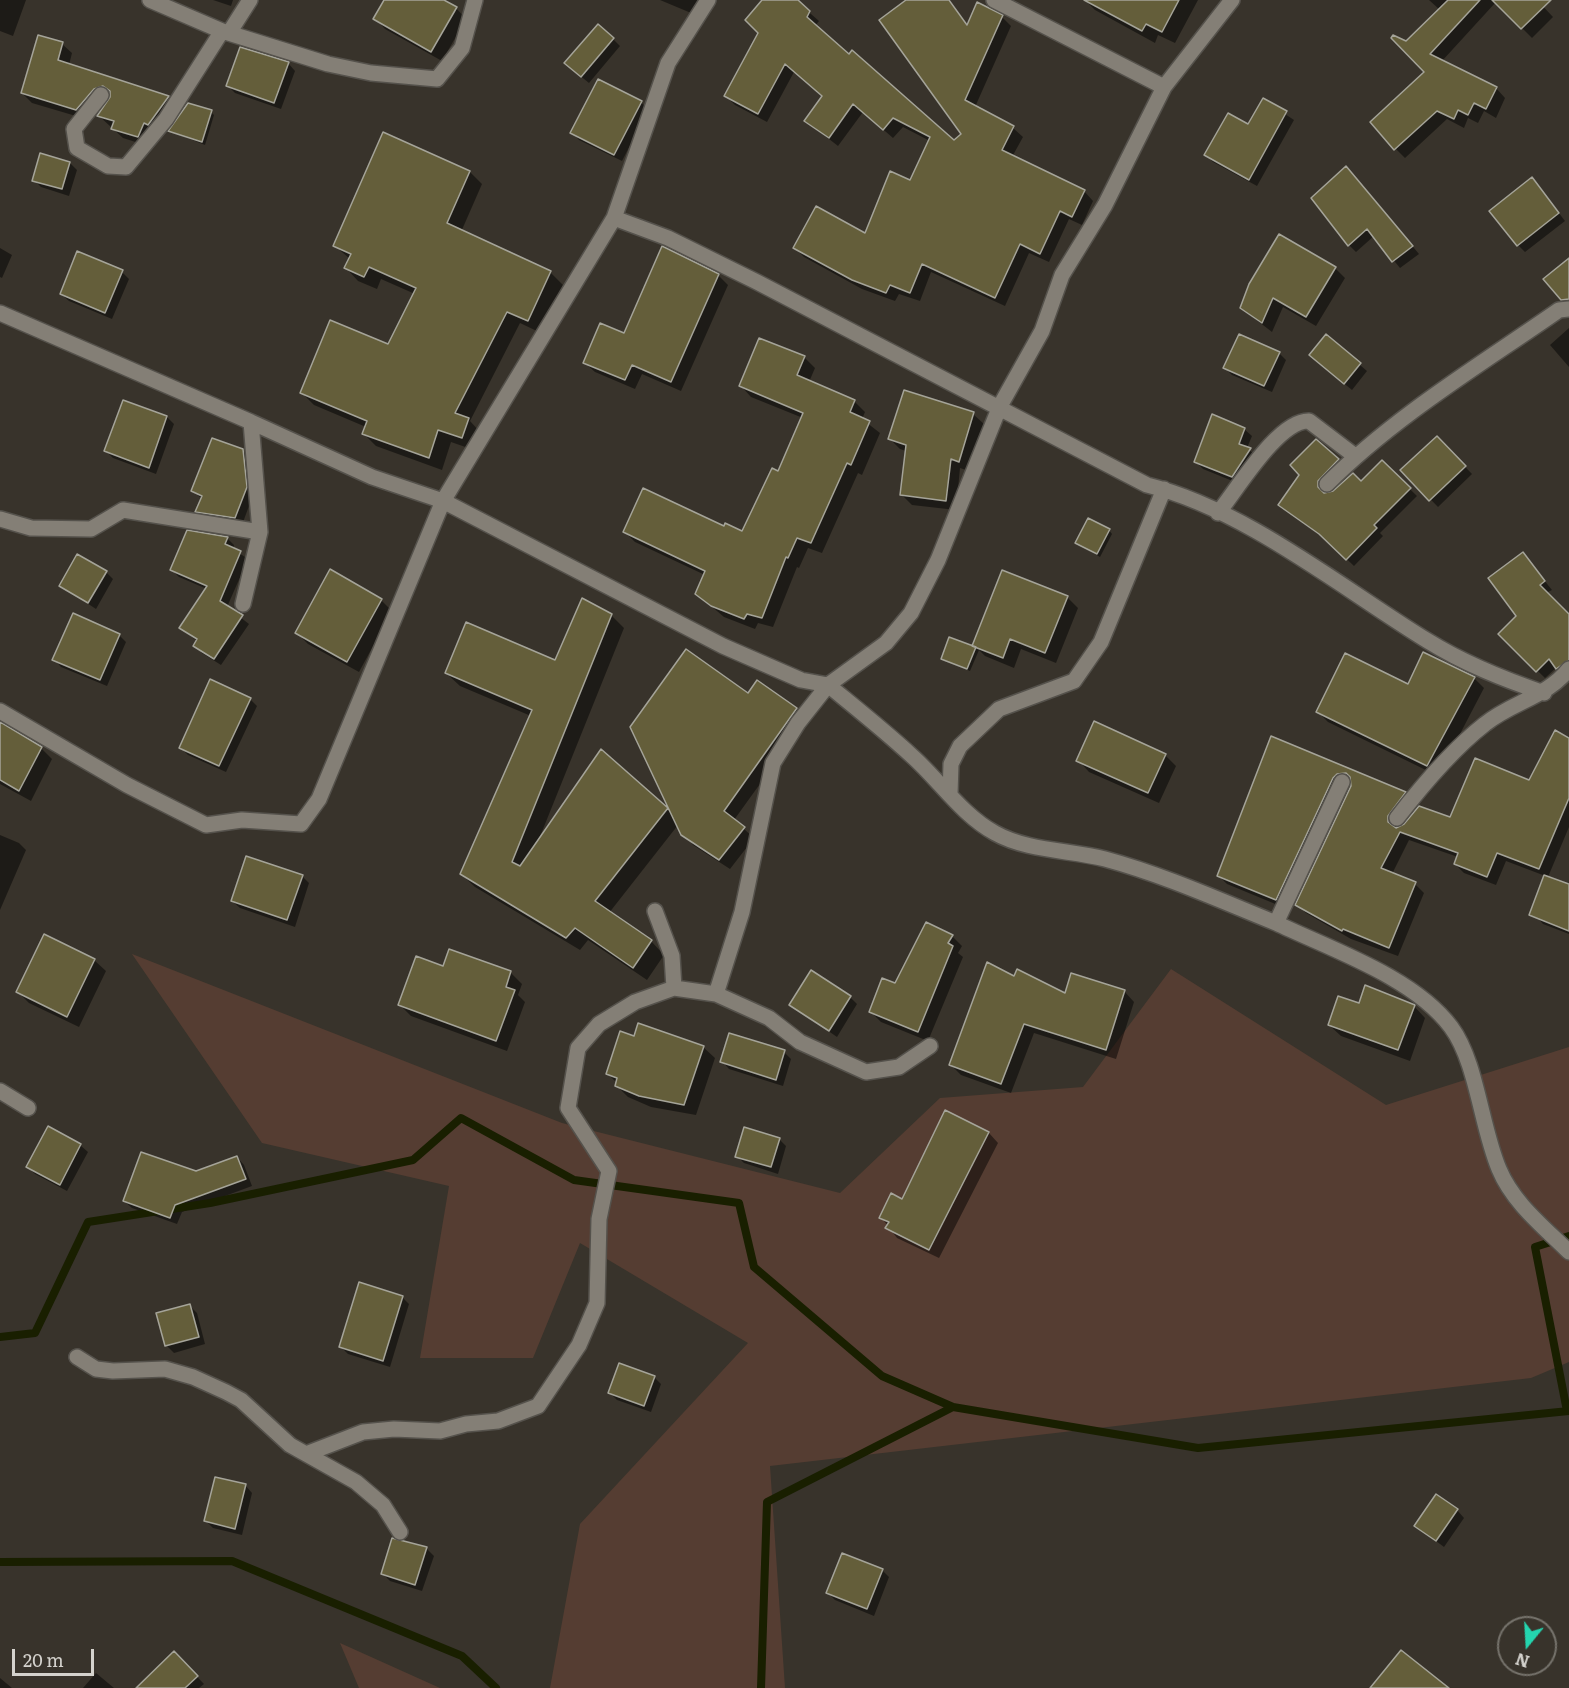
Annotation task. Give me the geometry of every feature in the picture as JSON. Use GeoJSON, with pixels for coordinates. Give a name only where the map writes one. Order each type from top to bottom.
{"type":"FeatureCollection","features":[{"type":"Feature","properties":{"kind":"street"},"geometry":{"type":"LineString","coordinates":[[150,0],[226,32],[360,71],[437,79],[462,48],[475,0]]}},
{"type":"Feature","properties":{"kind":"street"},"geometry":{"type":"LineString","coordinates":[[101,95],[74,129],[77,148],[108,166],[126,167],[166,119],[250,0]]}},
{"type":"Feature","properties":{"kind":"street"},"geometry":{"type":"LineString","coordinates":[[0,711],[127,785],[206,825],[242,820],[301,824],[319,799],[443,501],[614,218],[668,63],[708,0]]}},
{"type":"Feature","properties":{"kind":"street"},"geometry":{"type":"LineString","coordinates":[[994,0],[1164,87]]}},
{"type":"Feature","properties":{"kind":"street"},"geometry":{"type":"LineString","coordinates":[[716,994],[742,912],[773,764],[798,723],[828,685],[886,643],[910,613],[938,560],[1000,406],[1042,331],[1062,275],[1105,205],[1164,87],[1232,0]]}},
{"type":"Feature","properties":{"kind":"street"},"geometry":{"type":"LineString","coordinates":[[614,218],[668,238],[1000,406],[1147,485],[1164,489],[1218,513],[1316,567],[1428,641],[1493,676],[1544,693]]}},
{"type":"Feature","properties":{"kind":"street"},"geometry":{"type":"LineString","coordinates":[[1327,484],[1355,456],[1401,420],[1559,310],[1569,309]]}},
{"type":"Feature","properties":{"kind":"street"},"geometry":{"type":"LineString","coordinates":[[0,313],[252,422],[372,477],[443,501],[723,646],[801,680],[828,685],[912,756],[975,820],[994,833],[1014,841],[1104,859],[1182,884],[1276,923],[1379,972],[1430,1004],[1450,1026],[1463,1046],[1499,1169],[1513,1195],[1569,1252]]}},
{"type":"Feature","properties":{"kind":"street"},"geometry":{"type":"LineString","coordinates":[[1218,513],[1261,456],[1291,426],[1301,421],[1309,421],[1355,456]]}},
{"type":"Feature","properties":{"kind":"street"},"geometry":{"type":"LineString","coordinates":[[243,604],[260,532],[252,422]]}},
{"type":"Feature","properties":{"kind":"street"},"geometry":{"type":"LineString","coordinates":[[950,794],[951,764],[960,747],[999,709],[1074,681],[1101,642],[1164,489]]}},
{"type":"Feature","properties":{"kind":"street"},"geometry":{"type":"LineString","coordinates":[[0,519],[32,528],[91,529],[123,510],[260,532]]}},
{"type":"Feature","properties":{"kind":"street"},"geometry":{"type":"LineString","coordinates":[[1397,818],[1485,724],[1504,711],[1544,693],[1569,669]]}},
{"type":"Feature","properties":{"kind":"street"},"geometry":{"type":"LineString","coordinates":[[1276,923],[1342,782]]}},
{"type":"Feature","properties":{"kind":"street"},"geometry":{"type":"LineString","coordinates":[[655,911],[672,956],[674,988]]}},
{"type":"Feature","properties":{"kind":"street"},"geometry":{"type":"LineString","coordinates":[[306,1454],[363,1432],[440,1431],[466,1424],[498,1421],[538,1406],[579,1346],[597,1303],[599,1219],[609,1171],[568,1108],[578,1048],[599,1024],[608,1018],[634,1002],[674,988],[716,994],[769,1018],[800,1042],[866,1072],[899,1067],[930,1046]]}},
{"type":"Feature","properties":{"kind":"street"},"geometry":{"type":"LineString","coordinates":[[0,1091],[28,1108]]}},
{"type":"Feature","properties":{"kind":"street"},"geometry":{"type":"LineString","coordinates":[[77,1357],[96,1369],[113,1371],[165,1369],[193,1377],[241,1400],[290,1445],[356,1482],[383,1504],[400,1532]]}},
{"type":"Feature","properties":{"kind":"shaded area"},"geometry":{"type":"Polygon","coordinates":[[[132,954],[562,1123],[840,1193],[940,1098],[1083,1087],[1171,969],[1386,1105],[1569,1047],[1569,1362],[1531,1378],[770,1466],[785,1688],[550,1688],[580,1524],[748,1343],[580,1243],[533,1358],[420,1358],[449,1186],[262,1143],[132,954]]]}},
{"type":"Feature","properties":{"kind":"shaded area"},"geometry":{"type":"Polygon","coordinates":[[[340,1643],[440,1688],[359,1688],[340,1643]]]}},
{"type":"Feature","properties":{"kind":"building"},"geometry":{"type":"Polygon","coordinates":[[[384,0],[444,0],[457,7],[431,52],[373,19],[384,0]]]}},
{"type":"Feature","properties":{"kind":"building"},"geometry":{"type":"Polygon","coordinates":[[[762,0],[798,0],[810,11],[807,17],[849,54],[852,50],[954,140],[961,134],[879,20],[906,0],[949,0],[967,25],[977,2],[1003,15],[965,100],[1014,126],[1002,150],[1085,190],[1072,217],[1060,211],[1040,254],[1020,244],[995,298],[922,264],[910,293],[890,285],[886,293],[852,280],[793,248],[816,206],[865,233],[890,171],[910,180],[930,137],[893,118],[883,130],[853,104],[829,138],[804,121],[822,96],[785,64],[758,114],[724,96],[758,33],[745,20],[762,0]]]}},
{"type":"Feature","properties":{"kind":"building"},"geometry":{"type":"Polygon","coordinates":[[[1084,0],[1179,0],[1162,32],[1146,24],[1142,31],[1084,0]]]}},
{"type":"Feature","properties":{"kind":"building"},"geometry":{"type":"Polygon","coordinates":[[[1448,0],[1480,0],[1430,54],[1497,87],[1486,109],[1474,103],[1468,115],[1458,110],[1454,119],[1437,111],[1394,150],[1370,122],[1424,72],[1391,38],[1393,35],[1406,41],[1448,0]]]}},
{"type":"Feature","properties":{"kind":"building"},"geometry":{"type":"Polygon","coordinates":[[[1492,0],[1551,0],[1521,29],[1492,0]]]}},
{"type":"Feature","properties":{"kind":"building"},"geometry":{"type":"Polygon","coordinates":[[[598,24],[614,38],[581,77],[564,63],[598,24]]]}},
{"type":"Feature","properties":{"kind":"building"},"geometry":{"type":"Polygon","coordinates":[[[38,35],[63,42],[58,60],[169,96],[148,125],[144,123],[138,137],[111,129],[114,121],[97,116],[110,97],[110,91],[103,86],[94,89],[76,110],[21,93],[38,35]]]}},
{"type":"Feature","properties":{"kind":"building"},"geometry":{"type":"Polygon","coordinates":[[[240,47],[289,62],[274,103],[226,86],[240,47]]]}},
{"type":"Feature","properties":{"kind":"building"},"geometry":{"type":"Polygon","coordinates":[[[598,79],[642,101],[614,155],[570,133],[598,79]]]}},
{"type":"Feature","properties":{"kind":"building"},"geometry":{"type":"Polygon","coordinates":[[[1263,98],[1287,111],[1249,180],[1204,155],[1228,113],[1248,124],[1263,98]]]}},
{"type":"Feature","properties":{"kind":"building"},"geometry":{"type":"Polygon","coordinates":[[[188,103],[212,110],[202,142],[168,131],[188,103]]]}},
{"type":"Feature","properties":{"kind":"building"},"geometry":{"type":"Polygon","coordinates":[[[383,132],[470,171],[447,223],[551,271],[528,321],[507,312],[455,413],[469,418],[462,438],[438,430],[429,458],[362,434],[367,421],[300,393],[330,320],[388,344],[416,288],[369,267],[364,277],[344,268],[351,254],[333,246],[383,132]]]}},
{"type":"Feature","properties":{"kind":"building"},"geometry":{"type":"Polygon","coordinates":[[[40,153],[70,162],[62,189],[32,181],[40,153]]]}},
{"type":"Feature","properties":{"kind":"building"},"geometry":{"type":"Polygon","coordinates":[[[1346,166],[1413,246],[1392,262],[1367,229],[1348,246],[1311,198],[1346,166]]]}},
{"type":"Feature","properties":{"kind":"building"},"geometry":{"type":"Polygon","coordinates":[[[1532,177],[1559,213],[1517,246],[1489,211],[1532,177]]]}},
{"type":"Feature","properties":{"kind":"building"},"geometry":{"type":"Polygon","coordinates":[[[1279,234],[1336,267],[1306,317],[1273,298],[1262,323],[1240,308],[1249,284],[1279,234]]]}},
{"type":"Feature","properties":{"kind":"building"},"geometry":{"type":"Polygon","coordinates":[[[662,246],[719,274],[671,382],[632,365],[625,380],[583,363],[600,323],[624,333],[662,246]]]}},
{"type":"Feature","properties":{"kind":"building"},"geometry":{"type":"Polygon","coordinates":[[[77,251],[123,270],[105,313],[60,294],[77,251]]]}},
{"type":"Feature","properties":{"kind":"building"},"geometry":{"type":"Polygon","coordinates":[[[1569,258],[1569,299],[1561,300],[1543,279],[1569,258]]]}},
{"type":"Feature","properties":{"kind":"building"},"geometry":{"type":"Polygon","coordinates":[[[1239,334],[1280,352],[1264,386],[1223,368],[1239,334]]]}},
{"type":"Feature","properties":{"kind":"building"},"geometry":{"type":"Polygon","coordinates":[[[1326,334],[1361,363],[1344,384],[1309,355],[1326,334]]]}},
{"type":"Feature","properties":{"kind":"building"},"geometry":{"type":"Polygon","coordinates":[[[759,338],[805,356],[797,375],[855,400],[850,412],[870,421],[851,465],[847,463],[811,543],[797,538],[788,558],[786,557],[762,618],[747,614],[744,619],[711,606],[695,594],[705,571],[623,532],[643,488],[724,526],[725,523],[742,531],[772,468],[778,471],[803,413],[739,386],[759,338]]]}},
{"type":"Feature","properties":{"kind":"building"},"geometry":{"type":"Polygon","coordinates":[[[904,390],[974,412],[959,462],[951,459],[946,501],[900,495],[906,445],[888,439],[904,390]]]}},
{"type":"Feature","properties":{"kind":"building"},"geometry":{"type":"Polygon","coordinates":[[[123,400],[167,416],[149,468],[104,451],[123,400]]]}},
{"type":"Feature","properties":{"kind":"building"},"geometry":{"type":"Polygon","coordinates":[[[1212,414],[1245,428],[1239,444],[1251,448],[1232,477],[1194,462],[1212,414]]]}},
{"type":"Feature","properties":{"kind":"building"},"geometry":{"type":"Polygon","coordinates":[[[1437,436],[1466,466],[1429,501],[1400,470],[1437,436]]]}},
{"type":"Feature","properties":{"kind":"building"},"geometry":{"type":"Polygon","coordinates":[[[212,438],[243,449],[247,487],[235,518],[195,512],[202,496],[191,491],[212,438]]]}},
{"type":"Feature","properties":{"kind":"building"},"geometry":{"type":"Polygon","coordinates":[[[1316,439],[1339,459],[1318,481],[1318,487],[1324,493],[1333,491],[1353,473],[1361,481],[1382,460],[1411,488],[1374,525],[1377,528],[1346,560],[1319,534],[1278,505],[1299,475],[1290,465],[1316,439]]]}},
{"type":"Feature","properties":{"kind":"building"},"geometry":{"type":"Polygon","coordinates":[[[1088,518],[1110,529],[1097,554],[1075,543],[1088,518]]]}},
{"type":"Feature","properties":{"kind":"building"},"geometry":{"type":"Polygon","coordinates":[[[187,530],[228,537],[225,544],[241,551],[220,601],[243,615],[214,659],[193,646],[197,639],[179,628],[207,586],[170,570],[187,530]]]}},
{"type":"Feature","properties":{"kind":"building"},"geometry":{"type":"Polygon","coordinates":[[[1523,552],[1545,581],[1540,585],[1569,614],[1569,660],[1556,669],[1549,659],[1536,672],[1498,634],[1516,616],[1488,578],[1523,552]]]}},
{"type":"Feature","properties":{"kind":"building"},"geometry":{"type":"Polygon","coordinates":[[[77,554],[107,571],[88,603],[59,586],[77,554]]]}},
{"type":"Feature","properties":{"kind":"building"},"geometry":{"type":"Polygon","coordinates":[[[330,569],[382,599],[347,662],[295,633],[330,569]]]}},
{"type":"Feature","properties":{"kind":"building"},"geometry":{"type":"Polygon","coordinates":[[[1002,570],[1068,596],[1045,653],[1010,639],[1003,658],[972,646],[1002,570]]]}},
{"type":"Feature","properties":{"kind":"building"},"geometry":{"type":"Polygon","coordinates":[[[582,598],[612,614],[512,862],[520,866],[601,749],[668,808],[595,901],[652,940],[633,968],[575,928],[566,938],[460,874],[532,710],[445,673],[466,622],[555,660],[582,598]]]}},
{"type":"Feature","properties":{"kind":"building"},"geometry":{"type":"Polygon","coordinates":[[[73,613],[120,634],[100,680],[52,660],[73,613]]]}},
{"type":"Feature","properties":{"kind":"building"},"geometry":{"type":"Polygon","coordinates":[[[949,637],[976,647],[967,669],[941,659],[949,637]]]}},
{"type":"Feature","properties":{"kind":"building"},"geometry":{"type":"Polygon","coordinates":[[[686,649],[748,693],[757,680],[797,708],[724,811],[745,827],[719,860],[681,835],[630,727],[686,649]]]}},
{"type":"Feature","properties":{"kind":"building"},"geometry":{"type":"Polygon","coordinates":[[[1423,652],[1475,677],[1427,766],[1316,712],[1345,653],[1408,684],[1423,652]]]}},
{"type":"Feature","properties":{"kind":"building"},"geometry":{"type":"Polygon","coordinates":[[[210,679],[251,698],[219,766],[179,748],[210,679]]]}},
{"type":"Feature","properties":{"kind":"building"},"geometry":{"type":"Polygon","coordinates":[[[1094,721],[1166,754],[1148,793],[1076,761],[1094,721]]]}},
{"type":"Feature","properties":{"kind":"building"},"geometry":{"type":"Polygon","coordinates":[[[0,722],[42,747],[19,791],[0,780],[0,722]]]}},
{"type":"Feature","properties":{"kind":"building"},"geometry":{"type":"Polygon","coordinates":[[[1555,730],[1569,738],[1569,798],[1539,869],[1497,853],[1487,877],[1454,864],[1458,853],[1400,832],[1381,868],[1416,882],[1389,948],[1343,929],[1342,931],[1295,905],[1351,786],[1350,777],[1346,773],[1337,774],[1333,778],[1276,900],[1217,876],[1271,736],[1406,792],[1388,816],[1388,822],[1396,828],[1404,824],[1419,806],[1450,817],[1475,758],[1529,780],[1555,730]]]}},
{"type":"Feature","properties":{"kind":"building"},"geometry":{"type":"Polygon","coordinates":[[[246,856],[303,875],[287,920],[231,901],[246,856]]]}},
{"type":"Feature","properties":{"kind":"building"},"geometry":{"type":"Polygon","coordinates":[[[1544,875],[1569,884],[1569,931],[1529,915],[1544,875]]]}},
{"type":"Feature","properties":{"kind":"building"},"geometry":{"type":"Polygon","coordinates":[[[926,922],[953,935],[948,943],[953,946],[918,1032],[869,1012],[882,978],[895,983],[926,922]]]}},
{"type":"Feature","properties":{"kind":"building"},"geometry":{"type":"Polygon","coordinates":[[[44,934],[95,959],[67,1017],[16,992],[44,934]]]}},
{"type":"Feature","properties":{"kind":"building"},"geometry":{"type":"Polygon","coordinates":[[[449,949],[511,971],[506,987],[515,990],[496,1041],[398,1005],[416,956],[443,966],[449,949]]]}},
{"type":"Feature","properties":{"kind":"building"},"geometry":{"type":"Polygon","coordinates":[[[987,962],[1014,976],[1017,969],[1065,993],[1071,973],[1125,990],[1106,1050],[1024,1024],[1001,1084],[949,1065],[987,962]]]}},
{"type":"Feature","properties":{"kind":"building"},"geometry":{"type":"Polygon","coordinates":[[[811,970],[851,996],[829,1031],[789,1005],[811,970]]]}},
{"type":"Feature","properties":{"kind":"building"},"geometry":{"type":"Polygon","coordinates":[[[1365,985],[1415,1005],[1398,1050],[1328,1025],[1338,996],[1359,1003],[1365,985]]]}},
{"type":"Feature","properties":{"kind":"building"},"geometry":{"type":"Polygon","coordinates":[[[638,1023],[704,1046],[684,1105],[639,1096],[615,1086],[617,1078],[606,1074],[620,1031],[634,1036],[638,1023]]]}},
{"type":"Feature","properties":{"kind":"building"},"geometry":{"type":"Polygon","coordinates":[[[729,1033],[785,1050],[776,1080],[720,1062],[729,1033]]]}},
{"type":"Feature","properties":{"kind":"building"},"geometry":{"type":"Polygon","coordinates":[[[945,1110],[989,1132],[929,1250],[885,1228],[889,1222],[879,1218],[891,1193],[902,1199],[945,1110]]]}},
{"type":"Feature","properties":{"kind":"building"},"geometry":{"type":"Polygon","coordinates":[[[48,1126],[81,1144],[60,1185],[26,1167],[48,1126]]]}},
{"type":"Feature","properties":{"kind":"building"},"geometry":{"type":"Polygon","coordinates":[[[744,1127],[780,1138],[771,1167],[735,1157],[744,1127]]]}},
{"type":"Feature","properties":{"kind":"building"},"geometry":{"type":"Polygon","coordinates":[[[141,1152],[196,1171],[237,1156],[246,1179],[175,1205],[170,1218],[123,1201],[141,1152]]]}},
{"type":"Feature","properties":{"kind":"building"},"geometry":{"type":"Polygon","coordinates":[[[359,1282],[403,1296],[383,1361],[339,1347],[359,1282]]]}},
{"type":"Feature","properties":{"kind":"building"},"geometry":{"type":"Polygon","coordinates":[[[190,1304],[199,1337],[165,1346],[156,1313],[190,1304]]]}},
{"type":"Feature","properties":{"kind":"building"},"geometry":{"type":"Polygon","coordinates":[[[619,1363],[655,1376],[644,1406],[608,1393],[619,1363]]]}},
{"type":"Feature","properties":{"kind":"building"},"geometry":{"type":"Polygon","coordinates":[[[215,1477],[246,1484],[235,1529],[204,1521],[215,1477]]]}},
{"type":"Feature","properties":{"kind":"building"},"geometry":{"type":"Polygon","coordinates":[[[1436,1494],[1458,1509],[1436,1541],[1414,1526],[1436,1494]]]}},
{"type":"Feature","properties":{"kind":"building"},"geometry":{"type":"Polygon","coordinates":[[[392,1538],[427,1547],[415,1585],[381,1574],[392,1538]]]}},
{"type":"Feature","properties":{"kind":"building"},"geometry":{"type":"Polygon","coordinates":[[[842,1553],[883,1569],[867,1609],[826,1593],[842,1553]]]}},
{"type":"Feature","properties":{"kind":"building"},"geometry":{"type":"Polygon","coordinates":[[[1401,1650],[1449,1688],[1370,1688],[1401,1650]]]}},
{"type":"Feature","properties":{"kind":"building"},"geometry":{"type":"Polygon","coordinates":[[[174,1651],[198,1676],[185,1688],[136,1688],[174,1651]]]}},
{"type":"Feature","properties":{"kind":"waterway"},"geometry":{"type":"LineString","coordinates":[[0,1337],[35,1333],[88,1222],[210,1203],[413,1160],[461,1118],[574,1180],[739,1203],[754,1267],[882,1376],[953,1407]]}},
{"type":"Feature","properties":{"kind":"waterway"},"geometry":{"type":"LineString","coordinates":[[1567,1411],[1535,1247],[1569,1236]]}},
{"type":"Feature","properties":{"kind":"waterway"},"geometry":{"type":"LineString","coordinates":[[761,1688],[767,1502],[953,1407],[1198,1448],[1569,1411]]}},
{"type":"Feature","properties":{"kind":"waterway"},"geometry":{"type":"LineString","coordinates":[[0,1562],[232,1561],[462,1656],[496,1688]]}}]}
